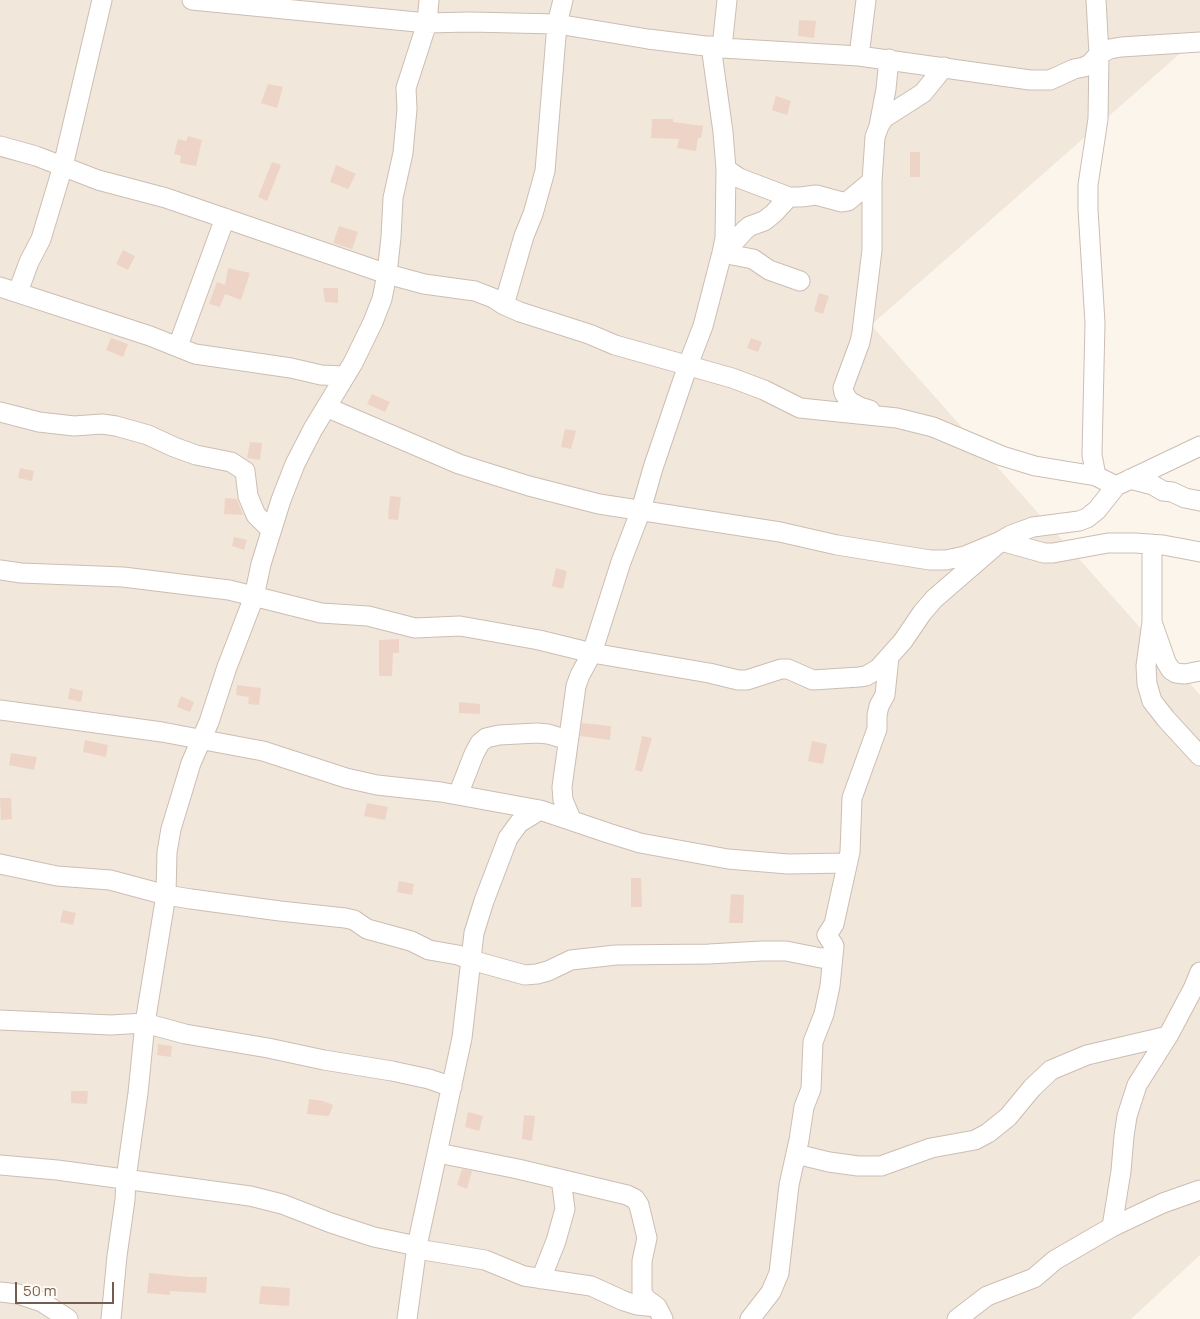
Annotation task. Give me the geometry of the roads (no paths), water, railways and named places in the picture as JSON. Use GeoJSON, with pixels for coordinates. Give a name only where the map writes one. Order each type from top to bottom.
{"type":"FeatureCollection","features":[{"type":"Feature","properties":{"kind":"street"},"geometry":{"type":"LineString","coordinates":[[102,0],[62,166],[41,239],[29,262],[9,289],[205,356],[291,368],[320,375],[344,376]]}},
{"type":"Feature","properties":{"kind":"street"},"geometry":{"type":"LineString","coordinates":[[192,0],[427,23],[558,24],[648,39],[716,47],[889,59],[1030,80],[1045,80],[1084,67],[1090,64],[1099,54],[1110,49],[1197,37]]}},
{"type":"Feature","properties":{"kind":"street"},"geometry":{"type":"LineString","coordinates":[[111,1319],[116,1256],[125,1200],[145,1023],[166,895],[166,852],[171,830],[191,763],[210,722],[227,667],[254,597],[261,564],[296,464],[326,407],[361,349],[382,299],[391,237],[393,198],[403,153],[407,109],[406,88],[427,23],[429,0]]}},
{"type":"Feature","properties":{"kind":"street"},"geometry":{"type":"LineString","coordinates":[[504,305],[545,171],[558,24],[563,0]]}},
{"type":"Feature","properties":{"kind":"street"},"geometry":{"type":"LineString","coordinates":[[571,819],[563,800],[562,787],[576,686],[592,653],[688,364],[704,326],[718,267],[724,253],[726,169],[716,47],[728,0]]}},
{"type":"Feature","properties":{"kind":"street"},"geometry":{"type":"LineString","coordinates":[[859,56],[866,0]]}},
{"type":"Feature","properties":{"kind":"street"},"geometry":{"type":"LineString","coordinates":[[1096,0],[1099,54],[1098,119],[1088,185],[1095,323],[1092,455],[1096,476]]}},
{"type":"Feature","properties":{"kind":"street"},"geometry":{"type":"LineString","coordinates":[[889,59],[886,89],[874,150],[872,250],[862,332],[843,388],[849,401],[860,407],[933,426],[1002,456],[1036,466],[1096,476],[1123,483],[1153,485],[1164,491],[1200,501]]}},
{"type":"Feature","properties":{"kind":"street"},"geometry":{"type":"LineString","coordinates":[[879,126],[884,118],[923,94],[944,66]]}},
{"type":"Feature","properties":{"kind":"street"},"geometry":{"type":"LineString","coordinates":[[0,146],[36,156],[98,180],[138,189],[386,274],[424,284],[475,291],[520,312],[589,334],[615,345],[688,364],[732,378],[764,390],[800,408],[897,418]]}},
{"type":"Feature","properties":{"kind":"street"},"geometry":{"type":"LineString","coordinates":[[726,169],[739,178],[790,197],[816,195],[845,202],[872,181]]}},
{"type":"Feature","properties":{"kind":"street"},"geometry":{"type":"LineString","coordinates":[[724,253],[750,226],[764,221],[790,197]]}},
{"type":"Feature","properties":{"kind":"street"},"geometry":{"type":"LineString","coordinates":[[178,346],[225,218]]}},
{"type":"Feature","properties":{"kind":"street"},"geometry":{"type":"LineString","coordinates":[[724,253],[753,259],[769,270],[800,281]]}},
{"type":"Feature","properties":{"kind":"street"},"geometry":{"type":"LineString","coordinates":[[326,407],[459,464],[529,486],[599,504],[780,532],[837,545],[930,560],[946,560],[965,556],[1033,527],[1079,521],[1088,518],[1123,483],[1200,446]]}},
{"type":"Feature","properties":{"kind":"street"},"geometry":{"type":"LineString","coordinates":[[0,412],[39,422],[74,426],[102,424],[116,426],[148,435],[196,455],[231,462],[245,471],[248,496],[252,508],[256,515],[272,530]]}},
{"type":"Feature","properties":{"kind":"street"},"geometry":{"type":"LineString","coordinates":[[1001,541],[1044,553],[1108,543],[1152,544],[1200,552]]}},
{"type":"Feature","properties":{"kind":"street"},"geometry":{"type":"LineString","coordinates":[[0,570],[21,573],[123,577],[229,590],[320,613],[368,616],[415,628],[460,626],[743,681],[781,669],[788,669],[813,680],[866,676],[878,669],[904,642],[922,613],[934,599],[1001,541]]}},
{"type":"Feature","properties":{"kind":"street"},"geometry":{"type":"LineString","coordinates":[[1152,544],[1152,622],[1146,666],[1146,684],[1152,701],[1200,756]]}},
{"type":"Feature","properties":{"kind":"street"},"geometry":{"type":"LineString","coordinates":[[1152,622],[1166,662],[1171,670],[1176,673],[1185,674],[1200,671]]}},
{"type":"Feature","properties":{"kind":"street"},"geometry":{"type":"LineString","coordinates":[[750,1319],[771,1292],[778,1274],[787,1198],[804,1107],[811,1089],[813,1042],[829,995],[834,946],[827,935],[834,924],[850,852],[852,798],[877,729],[876,715],[885,695],[889,657]]}},
{"type":"Feature","properties":{"kind":"street"},"geometry":{"type":"LineString","coordinates":[[0,710],[162,732],[263,751],[362,782],[458,795],[540,810],[640,843],[728,859],[788,864],[847,863]]}},
{"type":"Feature","properties":{"kind":"street"},"geometry":{"type":"LineString","coordinates":[[458,795],[474,754],[486,738],[499,735],[537,733],[568,740]]}},
{"type":"Feature","properties":{"kind":"street"},"geometry":{"type":"LineString","coordinates":[[407,1319],[417,1248],[462,1038],[474,933],[508,838],[519,823],[540,810]]}},
{"type":"Feature","properties":{"kind":"street"},"geometry":{"type":"LineString","coordinates":[[0,864],[58,876],[110,880],[166,895],[280,912],[345,918],[354,920],[367,929],[411,942],[429,950],[450,953],[525,975],[548,971],[571,960],[616,955],[786,951],[815,957],[832,957]]}},
{"type":"Feature","properties":{"kind":"street"},"geometry":{"type":"LineString","coordinates":[[1112,1227],[1124,1136],[1136,1085],[1168,1036],[1200,972]]}},
{"type":"Feature","properties":{"kind":"street"},"geometry":{"type":"LineString","coordinates":[[0,1020],[111,1025],[145,1023],[185,1034],[429,1079],[452,1087]]}},
{"type":"Feature","properties":{"kind":"street"},"geometry":{"type":"LineString","coordinates":[[796,1154],[829,1162],[858,1166],[881,1166],[931,1148],[975,1140],[1008,1117],[1032,1088],[1051,1070],[1088,1055],[1168,1036]]}},
{"type":"Feature","properties":{"kind":"street"},"geometry":{"type":"LineString","coordinates":[[438,1153],[561,1179],[627,1195],[635,1199],[639,1205],[647,1238],[642,1261],[642,1292],[646,1299],[660,1313]]}},
{"type":"Feature","properties":{"kind":"street"},"geometry":{"type":"LineString","coordinates":[[0,1165],[57,1170],[250,1196],[282,1204],[331,1223],[417,1248],[485,1260],[510,1271],[541,1278],[591,1286],[624,1301],[660,1313]]}},
{"type":"Feature","properties":{"kind":"street"},"geometry":{"type":"LineString","coordinates":[[541,1278],[556,1241],[565,1209],[561,1179]]}},
{"type":"Feature","properties":{"kind":"street"},"geometry":{"type":"LineString","coordinates":[[958,1319],[987,1296],[1034,1278],[1055,1260],[1112,1227],[1163,1203],[1200,1190]]}},
{"type":"Feature","properties":{"kind":"street"},"geometry":{"type":"LineString","coordinates":[[0,1292],[18,1294],[42,1302],[68,1319]]}}]}
